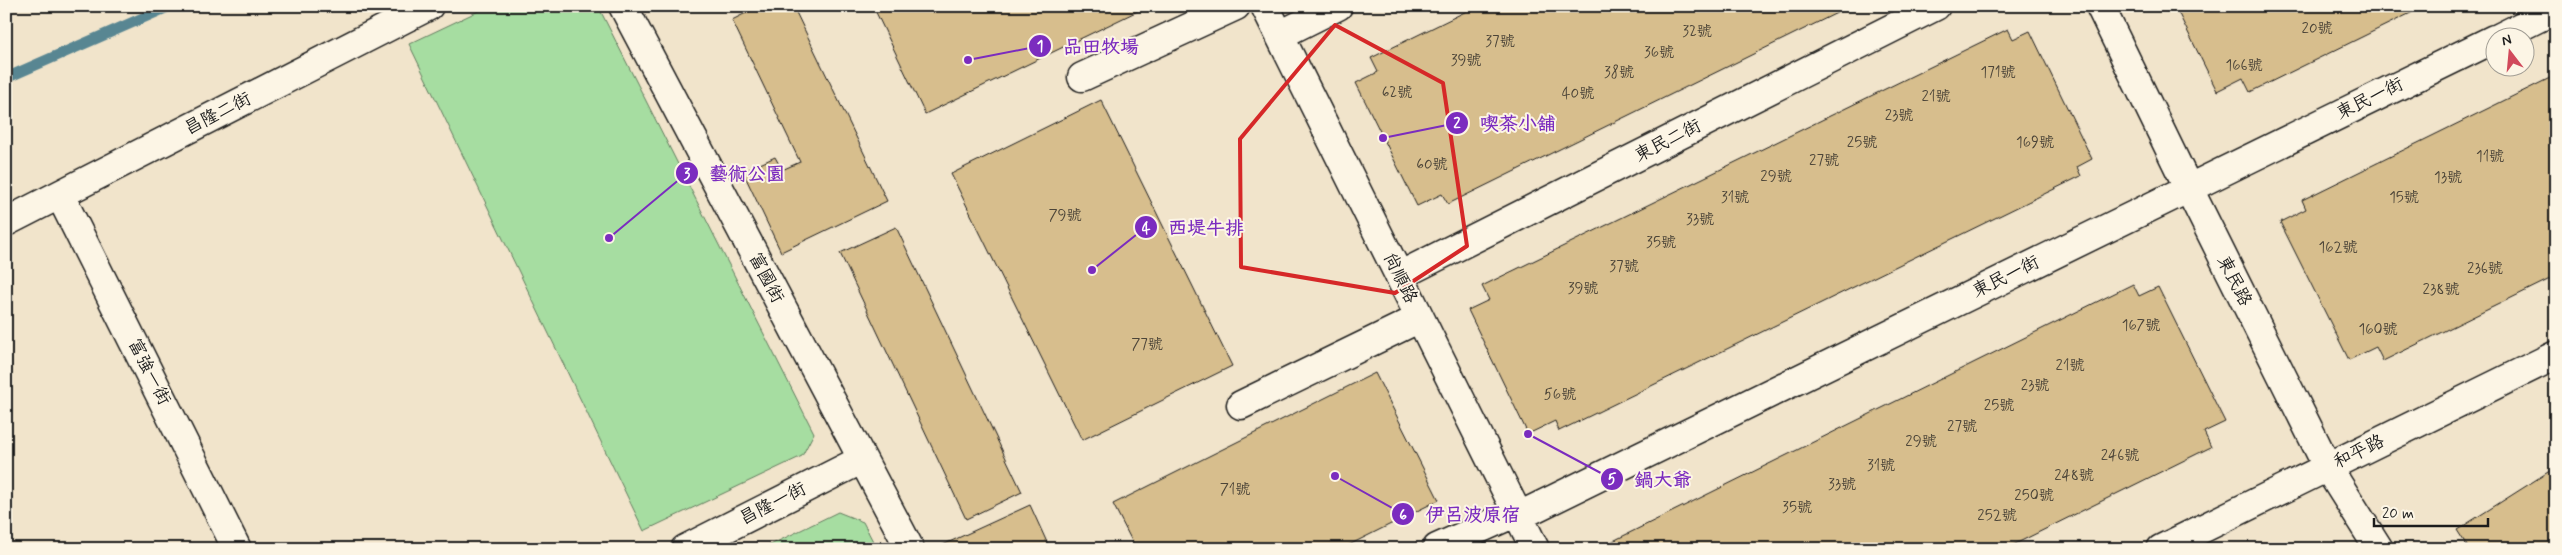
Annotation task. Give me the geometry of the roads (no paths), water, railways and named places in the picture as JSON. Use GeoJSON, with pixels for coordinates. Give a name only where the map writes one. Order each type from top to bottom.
{"type":"FeatureCollection","features":[{"type":"Feature","properties":{"kind":"street","name":"昌隆二街"},"geometry":{"type":"LineString","coordinates":[[6,222],[429,6]]}},
{"type":"Feature","properties":{"kind":"street","name":"富國街"},"geometry":{"type":"LineString","coordinates":[[623,6],[861,460],[910,549]]}},
{"type":"Feature","properties":{"kind":"street"},"geometry":{"type":"LineString","coordinates":[[1082,77],[1236,6]]}},
{"type":"Feature","properties":{"kind":"street","name":"尚順路"},"geometry":{"type":"LineString","coordinates":[[1265,6],[1535,549]]}},
{"type":"Feature","properties":{"kind":"street"},"geometry":{"type":"LineString","coordinates":[[1280,34],[1338,6]]}},
{"type":"Feature","properties":{"kind":"street","name":"東民二街"},"geometry":{"type":"LineString","coordinates":[[1399,276],[1936,6]]}},
{"type":"Feature","properties":{"kind":"street","name":"東民路"},"geometry":{"type":"LineString","coordinates":[[2100,6],[2188,188],[2328,468],[2379,549]]}},
{"type":"Feature","properties":{"kind":"street","name":"東民一街"},"geometry":{"type":"LineString","coordinates":[[2517,28],[2556,10]]}},
{"type":"Feature","properties":{"kind":"street","name":"東民一街"},"geometry":{"type":"LineString","coordinates":[[1437,548],[1518,514],[2484,44]]}},
{"type":"Feature","properties":{"kind":"street","name":"富強一街"},"geometry":{"type":"LineString","coordinates":[[60,195],[237,549]]}},
{"type":"Feature","properties":{"kind":"street"},"geometry":{"type":"LineString","coordinates":[[1241,405],[1420,318]]}},
{"type":"Feature","properties":{"kind":"street","name":"和平路"},"geometry":{"type":"LineString","coordinates":[[2161,549],[2556,355]]}},
{"type":"Feature","properties":{"kind":"street","name":"昌隆一街"},"geometry":{"type":"LineString","coordinates":[[685,549],[861,460]]}},
{"type":"Feature","properties":{"kind":"waterway"},"geometry":{"type":"LineString","coordinates":[[6,78],[170,6]]}},
{"type":"Feature","properties":{"kind":"place","name":"品田牧場"},"geometry":{"type":"Point","coordinates":[968,60]}},
{"type":"Feature","properties":{"kind":"place","name":"喫茶小舖"},"geometry":{"type":"Point","coordinates":[1383,138]}},
{"type":"Feature","properties":{"kind":"place","name":"藝術公園"},"geometry":{"type":"Point","coordinates":[609,238]}},
{"type":"Feature","properties":{"kind":"place","name":"西堤牛排"},"geometry":{"type":"Point","coordinates":[1092,270]}},
{"type":"Feature","properties":{"kind":"place","name":"鍋大爺"},"geometry":{"type":"Point","coordinates":[1528,434]}},
{"type":"Feature","properties":{"kind":"place","name":"伊呂波原宿"},"geometry":{"type":"Point","coordinates":[1335,476]}}]}
